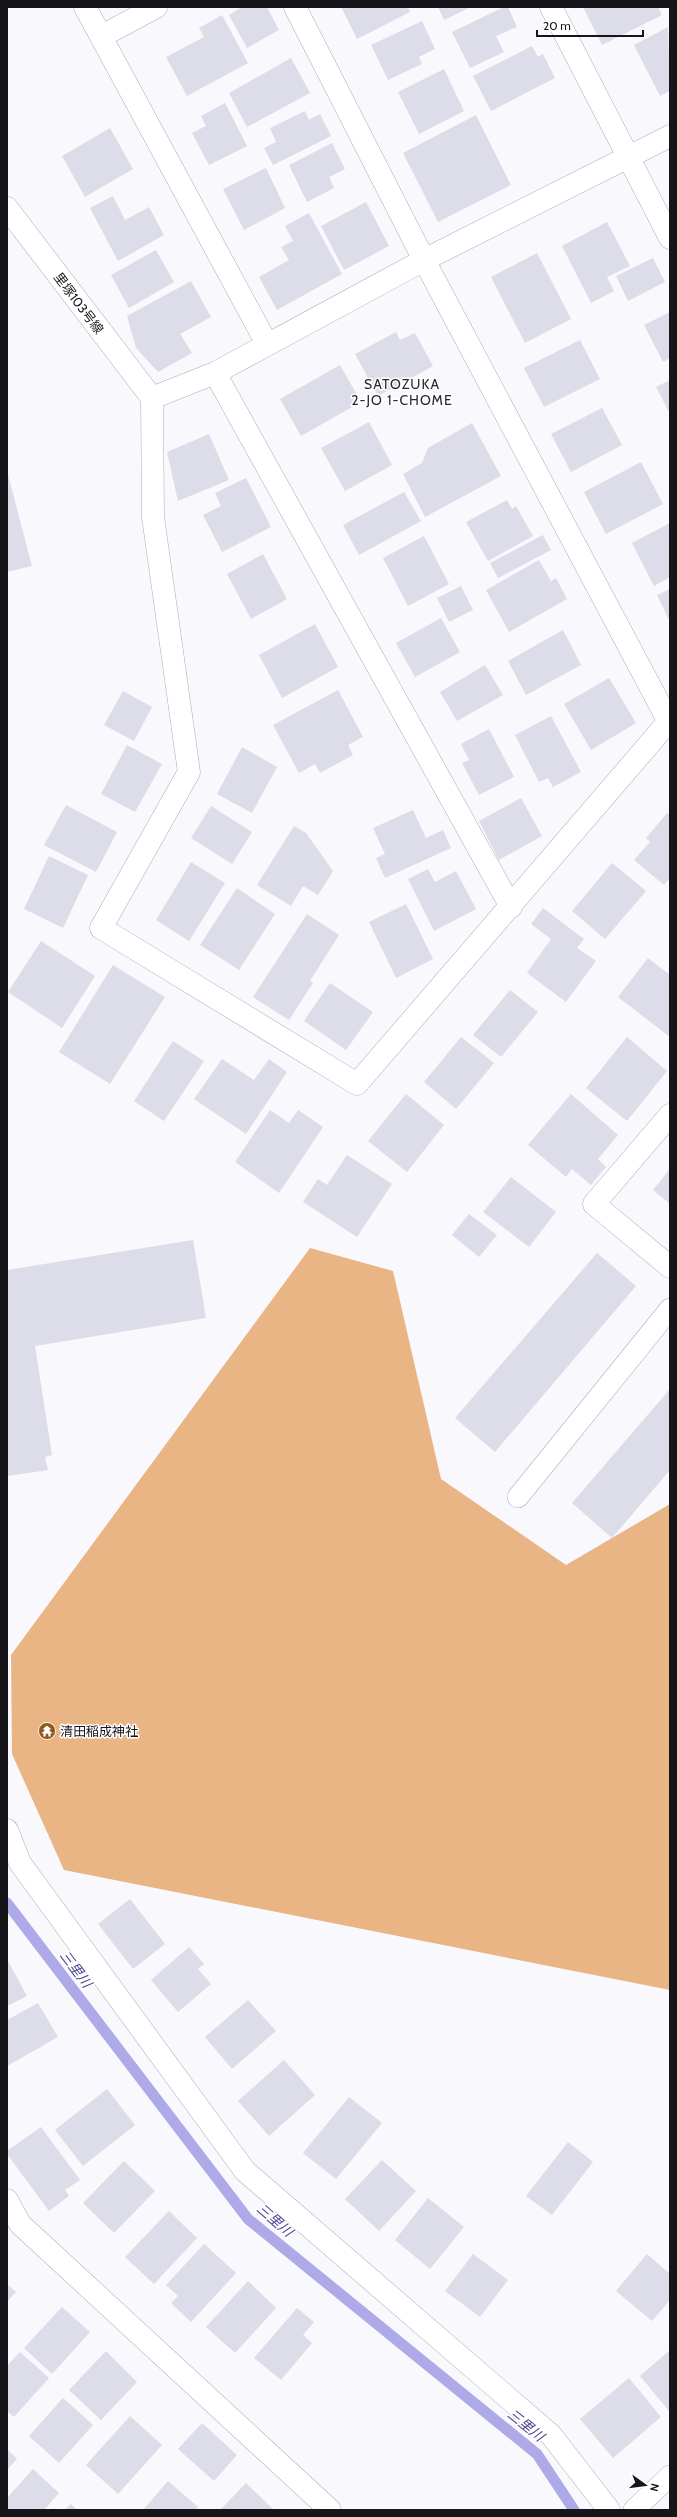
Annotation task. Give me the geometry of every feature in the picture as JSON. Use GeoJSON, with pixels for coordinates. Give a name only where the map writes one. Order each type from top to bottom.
{"type":"FeatureCollection","features":[{"type":"Feature","properties":{"kind":"street"},"geometry":{"type":"LineString","coordinates":[[85,7],[267,344]]}},
{"type":"Feature","properties":{"kind":"street"},"geometry":{"type":"LineString","coordinates":[[102,36],[156,7]]}},
{"type":"Feature","properties":{"kind":"street"},"geometry":{"type":"LineString","coordinates":[[295,7],[424,260],[670,721],[357,1084],[100,928],[189,772],[152,517],[152,398],[215,373],[424,260],[670,136]]}},
{"type":"Feature","properties":{"kind":"street"},"geometry":{"type":"LineString","coordinates":[[551,7],[670,238]]}},
{"type":"Feature","properties":{"kind":"street","name":"里塚103号線"},"geometry":{"type":"LineString","coordinates":[[7,208],[152,398]]}},
{"type":"Feature","properties":{"kind":"street"},"geometry":{"type":"LineString","coordinates":[[215,373],[511,906]]}},
{"type":"Feature","properties":{"kind":"street"},"geometry":{"type":"LineString","coordinates":[[670,1115],[594,1204],[670,1267]]}},
{"type":"Feature","properties":{"kind":"street"},"geometry":{"type":"LineString","coordinates":[[7,1830],[20,1864],[246,2171],[551,2435],[609,2510]]}},
{"type":"Feature","properties":{"kind":"street"},"geometry":{"type":"LineString","coordinates":[[7,2200],[20,2224],[330,2510]]}},
{"type":"Feature","properties":{"kind":"lane"},"geometry":{"type":"LineString","coordinates":[[518,1498],[670,1309]]}},
{"type":"Feature","properties":{"kind":"lane"},"geometry":{"type":"LineString","coordinates":[[634,2510],[670,2476]]}},
{"type":"Feature","properties":{"kind":"shaded area"},"geometry":{"type":"Polygon","coordinates":[[[310,1248],[393,1271],[441,1479],[566,1565],[670,1504],[670,1990],[64,1870],[12,1754],[11,1655],[310,1248]]]}},
{"type":"Feature","properties":{"kind":"building"},"geometry":{"type":"Polygon","coordinates":[[[242,7],[267,7],[279,30],[247,48],[229,15],[242,7]]]}},
{"type":"Feature","properties":{"kind":"building"},"geometry":{"type":"Polygon","coordinates":[[[341,7],[408,7],[410,12],[357,39],[341,7]]]}},
{"type":"Feature","properties":{"kind":"building"},"geometry":{"type":"Polygon","coordinates":[[[438,7],[471,7],[444,20],[438,7]]]}},
{"type":"Feature","properties":{"kind":"building"},"geometry":{"type":"Polygon","coordinates":[[[504,7],[508,7],[517,27],[496,36],[504,52],[470,68],[452,32],[504,7]]]}},
{"type":"Feature","properties":{"kind":"building"},"geometry":{"type":"Polygon","coordinates":[[[583,7],[658,7],[662,15],[602,45],[583,7]]]}},
{"type":"Feature","properties":{"kind":"building"},"geometry":{"type":"Polygon","coordinates":[[[222,15],[248,63],[187,96],[166,57],[204,37],[199,28],[222,15]]]}},
{"type":"Feature","properties":{"kind":"building"},"geometry":{"type":"Polygon","coordinates":[[[422,21],[435,49],[419,57],[422,64],[388,80],[371,45],[422,21]]]}},
{"type":"Feature","properties":{"kind":"building"},"geometry":{"type":"Polygon","coordinates":[[[668,27],[670,91],[660,96],[634,45],[668,27]]]}},
{"type":"Feature","properties":{"kind":"building"},"geometry":{"type":"Polygon","coordinates":[[[532,46],[538,57],[543,54],[555,78],[491,111],[473,76],[532,46]]]}},
{"type":"Feature","properties":{"kind":"building"},"geometry":{"type":"Polygon","coordinates":[[[291,58],[310,93],[247,127],[229,93],[291,58]]]}},
{"type":"Feature","properties":{"kind":"building"},"geometry":{"type":"Polygon","coordinates":[[[444,69],[464,111],[419,134],[398,92],[444,69]]]}},
{"type":"Feature","properties":{"kind":"building"},"geometry":{"type":"Polygon","coordinates":[[[225,103],[247,146],[209,165],[192,133],[206,126],[201,116],[225,103]]]}},
{"type":"Feature","properties":{"kind":"building"},"geometry":{"type":"Polygon","coordinates":[[[305,111],[309,120],[320,114],[331,136],[273,165],[264,148],[276,142],[270,128],[305,111]]]}},
{"type":"Feature","properties":{"kind":"building"},"geometry":{"type":"Polygon","coordinates":[[[476,115],[511,185],[438,222],[403,153],[476,115]]]}},
{"type":"Feature","properties":{"kind":"building"},"geometry":{"type":"Polygon","coordinates":[[[110,128],[133,169],[85,197],[62,156],[110,128]]]}},
{"type":"Feature","properties":{"kind":"building"},"geometry":{"type":"Polygon","coordinates":[[[332,143],[345,169],[329,177],[334,188],[307,202],[289,165],[332,143]]]}},
{"type":"Feature","properties":{"kind":"building"},"geometry":{"type":"Polygon","coordinates":[[[266,168],[285,208],[244,230],[223,189],[266,168]]]}},
{"type":"Feature","properties":{"kind":"building"},"geometry":{"type":"Polygon","coordinates":[[[113,196],[125,220],[149,207],[164,235],[118,261],[90,208],[113,196]]]}},
{"type":"Feature","properties":{"kind":"building"},"geometry":{"type":"Polygon","coordinates":[[[366,202],[389,246],[344,270],[321,226],[366,202]]]}},
{"type":"Feature","properties":{"kind":"building"},"geometry":{"type":"Polygon","coordinates":[[[309,213],[342,274],[277,310],[259,277],[289,260],[281,247],[293,241],[285,226],[309,213]]]}},
{"type":"Feature","properties":{"kind":"building"},"geometry":{"type":"Polygon","coordinates":[[[607,222],[630,266],[607,277],[614,291],[591,303],[562,246],[607,222]]]}},
{"type":"Feature","properties":{"kind":"building"},"geometry":{"type":"Polygon","coordinates":[[[156,250],[174,282],[129,308],[111,275],[156,250]]]}},
{"type":"Feature","properties":{"kind":"building"},"geometry":{"type":"Polygon","coordinates":[[[537,253],[571,319],[525,343],[491,277],[537,253]]]}},
{"type":"Feature","properties":{"kind":"building"},"geometry":{"type":"Polygon","coordinates":[[[653,258],[665,282],[628,301],[616,276],[653,258]]]}},
{"type":"Feature","properties":{"kind":"building"},"geometry":{"type":"Polygon","coordinates":[[[191,281],[211,317],[180,334],[192,353],[158,372],[136,348],[127,316],[191,281]]]}},
{"type":"Feature","properties":{"kind":"building"},"geometry":{"type":"Polygon","coordinates":[[[670,312],[670,358],[663,362],[644,325],[670,312]]]}},
{"type":"Feature","properties":{"kind":"building"},"geometry":{"type":"Polygon","coordinates":[[[396,332],[400,340],[415,333],[433,366],[378,396],[355,354],[396,332]]]}},
{"type":"Feature","properties":{"kind":"building"},"geometry":{"type":"Polygon","coordinates":[[[580,340],[600,379],[544,407],[524,368],[580,340]]]}},
{"type":"Feature","properties":{"kind":"building"},"geometry":{"type":"Polygon","coordinates":[[[340,365],[361,402],[301,436],[280,399],[340,365]]]}},
{"type":"Feature","properties":{"kind":"building"},"geometry":{"type":"Polygon","coordinates":[[[670,380],[670,414],[656,387],[670,380]]]}},
{"type":"Feature","properties":{"kind":"building"},"geometry":{"type":"Polygon","coordinates":[[[602,408],[622,445],[571,472],[551,434],[602,408]]]}},
{"type":"Feature","properties":{"kind":"building"},"geometry":{"type":"Polygon","coordinates":[[[369,422],[392,465],[345,491],[321,448],[369,422]]]}},
{"type":"Feature","properties":{"kind":"building"},"geometry":{"type":"Polygon","coordinates":[[[472,423],[501,476],[425,517],[403,474],[422,463],[428,448],[472,423]]]}},
{"type":"Feature","properties":{"kind":"building"},"geometry":{"type":"Polygon","coordinates":[[[209,434],[229,480],[178,501],[167,452],[209,434]]]}},
{"type":"Feature","properties":{"kind":"building"},"geometry":{"type":"Polygon","coordinates":[[[641,462],[663,504],[606,534],[584,492],[641,462]]]}},
{"type":"Feature","properties":{"kind":"building"},"geometry":{"type":"Polygon","coordinates":[[[7,471],[32,566],[7,572],[7,471]]]}},
{"type":"Feature","properties":{"kind":"building"},"geometry":{"type":"Polygon","coordinates":[[[246,478],[271,527],[222,552],[203,515],[221,506],[215,493],[246,478]]]}},
{"type":"Feature","properties":{"kind":"building"},"geometry":{"type":"Polygon","coordinates":[[[404,492],[421,521],[359,555],[343,525],[404,492]]]}},
{"type":"Feature","properties":{"kind":"building"},"geometry":{"type":"Polygon","coordinates":[[[507,500],[512,509],[516,506],[533,536],[488,561],[466,522],[507,500]]]}},
{"type":"Feature","properties":{"kind":"building"},"geometry":{"type":"Polygon","coordinates":[[[670,523],[670,577],[654,586],[632,543],[670,523]]]}},
{"type":"Feature","properties":{"kind":"building"},"geometry":{"type":"Polygon","coordinates":[[[543,535],[551,550],[498,578],[490,563],[543,535]]]}},
{"type":"Feature","properties":{"kind":"building"},"geometry":{"type":"Polygon","coordinates":[[[424,536],[449,584],[408,606],[383,558],[424,536]]]}},
{"type":"Feature","properties":{"kind":"building"},"geometry":{"type":"Polygon","coordinates":[[[263,554],[287,599],[251,619],[227,574],[263,554]]]}},
{"type":"Feature","properties":{"kind":"building"},"geometry":{"type":"Polygon","coordinates":[[[539,560],[551,581],[556,578],[567,599],[509,632],[486,590],[539,560]]]}},
{"type":"Feature","properties":{"kind":"building"},"geometry":{"type":"Polygon","coordinates":[[[461,586],[473,610],[449,622],[437,598],[461,586]]]}},
{"type":"Feature","properties":{"kind":"building"},"geometry":{"type":"Polygon","coordinates":[[[670,589],[670,622],[657,595],[670,589]]]}},
{"type":"Feature","properties":{"kind":"building"},"geometry":{"type":"Polygon","coordinates":[[[441,618],[460,652],[415,677],[396,643],[441,618]]]}},
{"type":"Feature","properties":{"kind":"building"},"geometry":{"type":"Polygon","coordinates":[[[315,624],[338,667],[282,698],[259,655],[315,624]]]}},
{"type":"Feature","properties":{"kind":"building"},"geometry":{"type":"Polygon","coordinates":[[[563,630],[581,665],[526,695],[508,661],[563,630]]]}},
{"type":"Feature","properties":{"kind":"building"},"geometry":{"type":"Polygon","coordinates":[[[485,665],[503,695],[457,721],[440,692],[485,665]]]}},
{"type":"Feature","properties":{"kind":"building"},"geometry":{"type":"Polygon","coordinates":[[[609,678],[636,723],[591,750],[564,704],[609,678]]]}},
{"type":"Feature","properties":{"kind":"building"},"geometry":{"type":"Polygon","coordinates":[[[338,690],[363,737],[348,745],[353,755],[320,773],[315,764],[299,773],[273,725],[338,690]]]}},
{"type":"Feature","properties":{"kind":"building"},"geometry":{"type":"Polygon","coordinates":[[[123,691],[152,707],[134,741],[104,725],[123,691]]]}},
{"type":"Feature","properties":{"kind":"building"},"geometry":{"type":"Polygon","coordinates":[[[551,716],[581,772],[553,787],[548,778],[539,782],[515,735],[551,716]]]}},
{"type":"Feature","properties":{"kind":"building"},"geometry":{"type":"Polygon","coordinates":[[[489,729],[514,777],[479,795],[462,763],[469,760],[461,744],[489,729]]]}},
{"type":"Feature","properties":{"kind":"building"},"geometry":{"type":"Polygon","coordinates":[[[127,745],[162,764],[135,812],[101,794],[127,745]]]}},
{"type":"Feature","properties":{"kind":"building"},"geometry":{"type":"Polygon","coordinates":[[[242,747],[277,767],[252,813],[217,794],[242,747]]]}},
{"type":"Feature","properties":{"kind":"building"},"geometry":{"type":"Polygon","coordinates":[[[521,798],[542,836],[499,860],[479,821],[521,798]]]}},
{"type":"Feature","properties":{"kind":"building"},"geometry":{"type":"Polygon","coordinates":[[[66,805],[117,832],[96,872],[44,845],[66,805]]]}},
{"type":"Feature","properties":{"kind":"building"},"geometry":{"type":"Polygon","coordinates":[[[211,806],[252,832],[232,864],[191,838],[211,806]]]}},
{"type":"Feature","properties":{"kind":"building"},"geometry":{"type":"Polygon","coordinates":[[[413,810],[426,838],[443,830],[451,848],[385,878],[376,858],[385,854],[373,828],[413,810]]]}},
{"type":"Feature","properties":{"kind":"building"},"geometry":{"type":"Polygon","coordinates":[[[667,813],[670,815],[670,878],[664,885],[634,860],[650,842],[646,838],[667,813]]]}},
{"type":"Feature","properties":{"kind":"building"},"geometry":{"type":"Polygon","coordinates":[[[294,826],[306,833],[333,871],[318,895],[303,886],[291,906],[257,885],[294,826]]]}},
{"type":"Feature","properties":{"kind":"building"},"geometry":{"type":"Polygon","coordinates":[[[49,856],[88,875],[63,928],[24,909],[49,856]]]}},
{"type":"Feature","properties":{"kind":"building"},"geometry":{"type":"Polygon","coordinates":[[[191,862],[225,883],[189,941],[156,920],[191,862]]]}},
{"type":"Feature","properties":{"kind":"building"},"geometry":{"type":"Polygon","coordinates":[[[612,863],[646,891],[605,939],[572,911],[612,863]]]}},
{"type":"Feature","properties":{"kind":"building"},"geometry":{"type":"Polygon","coordinates":[[[428,869],[435,882],[456,871],[476,909],[434,931],[408,879],[428,869]]]}},
{"type":"Feature","properties":{"kind":"building"},"geometry":{"type":"Polygon","coordinates":[[[237,888],[275,914],[239,970],[200,945],[237,888]]]}},
{"type":"Feature","properties":{"kind":"building"},"geometry":{"type":"Polygon","coordinates":[[[406,904],[433,959],[396,978],[369,922],[406,904]]]}},
{"type":"Feature","properties":{"kind":"building"},"geometry":{"type":"Polygon","coordinates":[[[543,908],[584,939],[577,948],[596,961],[566,1002],[527,973],[551,939],[531,924],[543,908]]]}},
{"type":"Feature","properties":{"kind":"building"},"geometry":{"type":"Polygon","coordinates":[[[307,914],[339,935],[310,981],[313,983],[289,1020],[253,997],[307,914]]]}},
{"type":"Feature","properties":{"kind":"building"},"geometry":{"type":"Polygon","coordinates":[[[41,941],[95,976],[62,1028],[8,992],[41,941]]]}},
{"type":"Feature","properties":{"kind":"building"},"geometry":{"type":"Polygon","coordinates":[[[648,958],[670,975],[670,1037],[618,997],[648,958]]]}},
{"type":"Feature","properties":{"kind":"building"},"geometry":{"type":"Polygon","coordinates":[[[113,965],[165,997],[110,1084],[59,1052],[113,965]]]}},
{"type":"Feature","properties":{"kind":"building"},"geometry":{"type":"Polygon","coordinates":[[[330,983],[373,1012],[346,1050],[304,1021],[330,983]]]}},
{"type":"Feature","properties":{"kind":"building"},"geometry":{"type":"Polygon","coordinates":[[[510,990],[538,1012],[501,1057],[473,1035],[510,990]]]}},
{"type":"Feature","properties":{"kind":"building"},"geometry":{"type":"Polygon","coordinates":[[[461,1037],[494,1063],[456,1109],[424,1082],[461,1037]]]}},
{"type":"Feature","properties":{"kind":"building"},"geometry":{"type":"Polygon","coordinates":[[[627,1037],[667,1071],[627,1121],[586,1088],[627,1037]]]}},
{"type":"Feature","properties":{"kind":"building"},"geometry":{"type":"Polygon","coordinates":[[[173,1041],[204,1061],[164,1121],[134,1101],[173,1041]]]}},
{"type":"Feature","properties":{"kind":"building"},"geometry":{"type":"Polygon","coordinates":[[[222,1059],[254,1080],[269,1059],[287,1072],[246,1134],[194,1099],[222,1059]]]}},
{"type":"Feature","properties":{"kind":"building"},"geometry":{"type":"Polygon","coordinates":[[[406,1094],[444,1125],[407,1172],[368,1141],[406,1094]]]}},
{"type":"Feature","properties":{"kind":"building"},"geometry":{"type":"Polygon","coordinates":[[[571,1094],[618,1135],[598,1159],[606,1167],[591,1185],[572,1169],[566,1177],[528,1145],[571,1094]]]}},
{"type":"Feature","properties":{"kind":"building"},"geometry":{"type":"Polygon","coordinates":[[[270,1110],[289,1123],[298,1110],[323,1127],[279,1193],[235,1162],[270,1110]]]}},
{"type":"Feature","properties":{"kind":"building"},"geometry":{"type":"Polygon","coordinates":[[[347,1155],[392,1184],[357,1237],[303,1202],[318,1179],[327,1185],[347,1155]]]}},
{"type":"Feature","properties":{"kind":"building"},"geometry":{"type":"Polygon","coordinates":[[[670,1169],[670,1204],[653,1190],[670,1169]]]}},
{"type":"Feature","properties":{"kind":"building"},"geometry":{"type":"Polygon","coordinates":[[[511,1177],[556,1212],[529,1247],[483,1212],[511,1177]]]}},
{"type":"Feature","properties":{"kind":"building"},"geometry":{"type":"Polygon","coordinates":[[[469,1214],[497,1235],[479,1257],[452,1235],[469,1214]]]}},
{"type":"Feature","properties":{"kind":"building"},"geometry":{"type":"Polygon","coordinates":[[[193,1240],[206,1318],[35,1346],[52,1455],[45,1457],[48,1470],[7,1476],[7,1270],[193,1240]]]}},
{"type":"Feature","properties":{"kind":"building"},"geometry":{"type":"Polygon","coordinates":[[[597,1253],[636,1286],[495,1452],[455,1418],[597,1253]]]}},
{"type":"Feature","properties":{"kind":"building"},"geometry":{"type":"Polygon","coordinates":[[[670,1389],[670,1470],[612,1538],[572,1503],[670,1389]]]}},
{"type":"Feature","properties":{"kind":"building"},"geometry":{"type":"Polygon","coordinates":[[[130,1899],[165,1944],[133,1969],[98,1924],[130,1899]]]}},
{"type":"Feature","properties":{"kind":"building"},"geometry":{"type":"Polygon","coordinates":[[[189,1947],[204,1964],[198,1969],[211,1984],[178,2012],[151,1980],[189,1947]]]}},
{"type":"Feature","properties":{"kind":"building"},"geometry":{"type":"Polygon","coordinates":[[[7,1959],[27,1996],[7,2006],[7,1959]]]}},
{"type":"Feature","properties":{"kind":"building"},"geometry":{"type":"Polygon","coordinates":[[[248,2000],[276,2031],[232,2069],[205,2037],[248,2000]]]}},
{"type":"Feature","properties":{"kind":"building"},"geometry":{"type":"Polygon","coordinates":[[[38,2003],[58,2037],[7,2066],[7,2020],[38,2003]]]}},
{"type":"Feature","properties":{"kind":"building"},"geometry":{"type":"Polygon","coordinates":[[[284,2060],[315,2095],[269,2136],[238,2101],[284,2060]]]}},
{"type":"Feature","properties":{"kind":"building"},"geometry":{"type":"Polygon","coordinates":[[[107,2089],[135,2125],[83,2166],[55,2130],[107,2089]]]}},
{"type":"Feature","properties":{"kind":"building"},"geometry":{"type":"Polygon","coordinates":[[[349,2097],[382,2123],[336,2179],[303,2153],[349,2097]]]}},
{"type":"Feature","properties":{"kind":"building"},"geometry":{"type":"Polygon","coordinates":[[[41,2127],[80,2180],[65,2190],[69,2196],[49,2211],[7,2154],[7,2151],[41,2127]]]}},
{"type":"Feature","properties":{"kind":"building"},"geometry":{"type":"Polygon","coordinates":[[[568,2142],[593,2162],[552,2215],[526,2196],[568,2142]]]}},
{"type":"Feature","properties":{"kind":"building"},"geometry":{"type":"Polygon","coordinates":[[[382,2160],[416,2191],[379,2231],[345,2199],[382,2160]]]}},
{"type":"Feature","properties":{"kind":"building"},"geometry":{"type":"Polygon","coordinates":[[[124,2161],[155,2191],[114,2233],[83,2203],[124,2161]]]}},
{"type":"Feature","properties":{"kind":"building"},"geometry":{"type":"Polygon","coordinates":[[[428,2198],[464,2227],[430,2269],[395,2240],[428,2198]]]}},
{"type":"Feature","properties":{"kind":"building"},"geometry":{"type":"Polygon","coordinates":[[[169,2211],[197,2238],[154,2284],[125,2257],[169,2211]]]}},
{"type":"Feature","properties":{"kind":"building"},"geometry":{"type":"Polygon","coordinates":[[[204,2244],[236,2273],[191,2322],[171,2303],[178,2296],[166,2285],[204,2244]]]}},
{"type":"Feature","properties":{"kind":"building"},"geometry":{"type":"Polygon","coordinates":[[[473,2254],[508,2280],[480,2317],[445,2291],[473,2254]]]}},
{"type":"Feature","properties":{"kind":"building"},"geometry":{"type":"Polygon","coordinates":[[[647,2254],[670,2274],[670,2300],[652,2321],[616,2291],[647,2254]]]}},
{"type":"Feature","properties":{"kind":"building"},"geometry":{"type":"Polygon","coordinates":[[[248,2281],[276,2308],[235,2353],[206,2327],[248,2281]]]}},
{"type":"Feature","properties":{"kind":"building"},"geometry":{"type":"Polygon","coordinates":[[[7,2284],[16,2292],[7,2302],[7,2284]]]}},
{"type":"Feature","properties":{"kind":"building"},"geometry":{"type":"Polygon","coordinates":[[[62,2307],[90,2332],[52,2374],[24,2348],[62,2307]]]}},
{"type":"Feature","properties":{"kind":"building"},"geometry":{"type":"Polygon","coordinates":[[[297,2308],[314,2322],[303,2335],[312,2343],[281,2380],[254,2358],[297,2308]]]}},
{"type":"Feature","properties":{"kind":"building"},"geometry":{"type":"Polygon","coordinates":[[[670,2350],[670,2410],[669,2411],[640,2376],[670,2350]]]}},
{"type":"Feature","properties":{"kind":"building"},"geometry":{"type":"Polygon","coordinates":[[[106,2351],[137,2382],[101,2420],[69,2390],[106,2351]]]}},
{"type":"Feature","properties":{"kind":"building"},"geometry":{"type":"Polygon","coordinates":[[[20,2352],[49,2378],[14,2417],[7,2411],[7,2366],[20,2352]]]}},
{"type":"Feature","properties":{"kind":"building"},"geometry":{"type":"Polygon","coordinates":[[[629,2378],[661,2417],[613,2458],[580,2419],[629,2378]]]}},
{"type":"Feature","properties":{"kind":"building"},"geometry":{"type":"Polygon","coordinates":[[[63,2398],[93,2425],[59,2463],[29,2436],[63,2398]]]}},
{"type":"Feature","properties":{"kind":"building"},"geometry":{"type":"Polygon","coordinates":[[[130,2416],[162,2445],[118,2494],[86,2465],[130,2416]]]}},
{"type":"Feature","properties":{"kind":"building"},"geometry":{"type":"Polygon","coordinates":[[[202,2423],[237,2455],[214,2481],[178,2449],[202,2423]]]}},
{"type":"Feature","properties":{"kind":"building"},"geometry":{"type":"Polygon","coordinates":[[[7,2449],[17,2459],[7,2470],[7,2449]]]}},
{"type":"Feature","properties":{"kind":"building"},"geometry":{"type":"Polygon","coordinates":[[[33,2469],[59,2493],[44,2510],[7,2510],[7,2498],[33,2469]]]}},
{"type":"Feature","properties":{"kind":"building"},"geometry":{"type":"Polygon","coordinates":[[[168,2481],[198,2507],[196,2510],[143,2510],[168,2481]]]}},
{"type":"Feature","properties":{"kind":"building"},"geometry":{"type":"Polygon","coordinates":[[[246,2483],[274,2510],[220,2510],[246,2483]]]}},
{"type":"Feature","properties":{"kind":"building"},"geometry":{"type":"Polygon","coordinates":[[[71,2504],[77,2510],[65,2510],[71,2504]]]}},
{"type":"Feature","properties":{"kind":"waterway","name":"三里川"},"geometry":{"type":"LineString","coordinates":[[7,1903],[248,2219],[537,2454],[574,2510]]}},
{"type":"Feature","properties":{"kind":"place","name":"清田稲成神社"},"geometry":{"type":"Point","coordinates":[47,1731]}},
{"type":"Feature","properties":{"kind":"district","name":"SATOZUKA 2-JO 1-CHOME"},"geometry":{"type":"Point","coordinates":[402,392]}}]}
